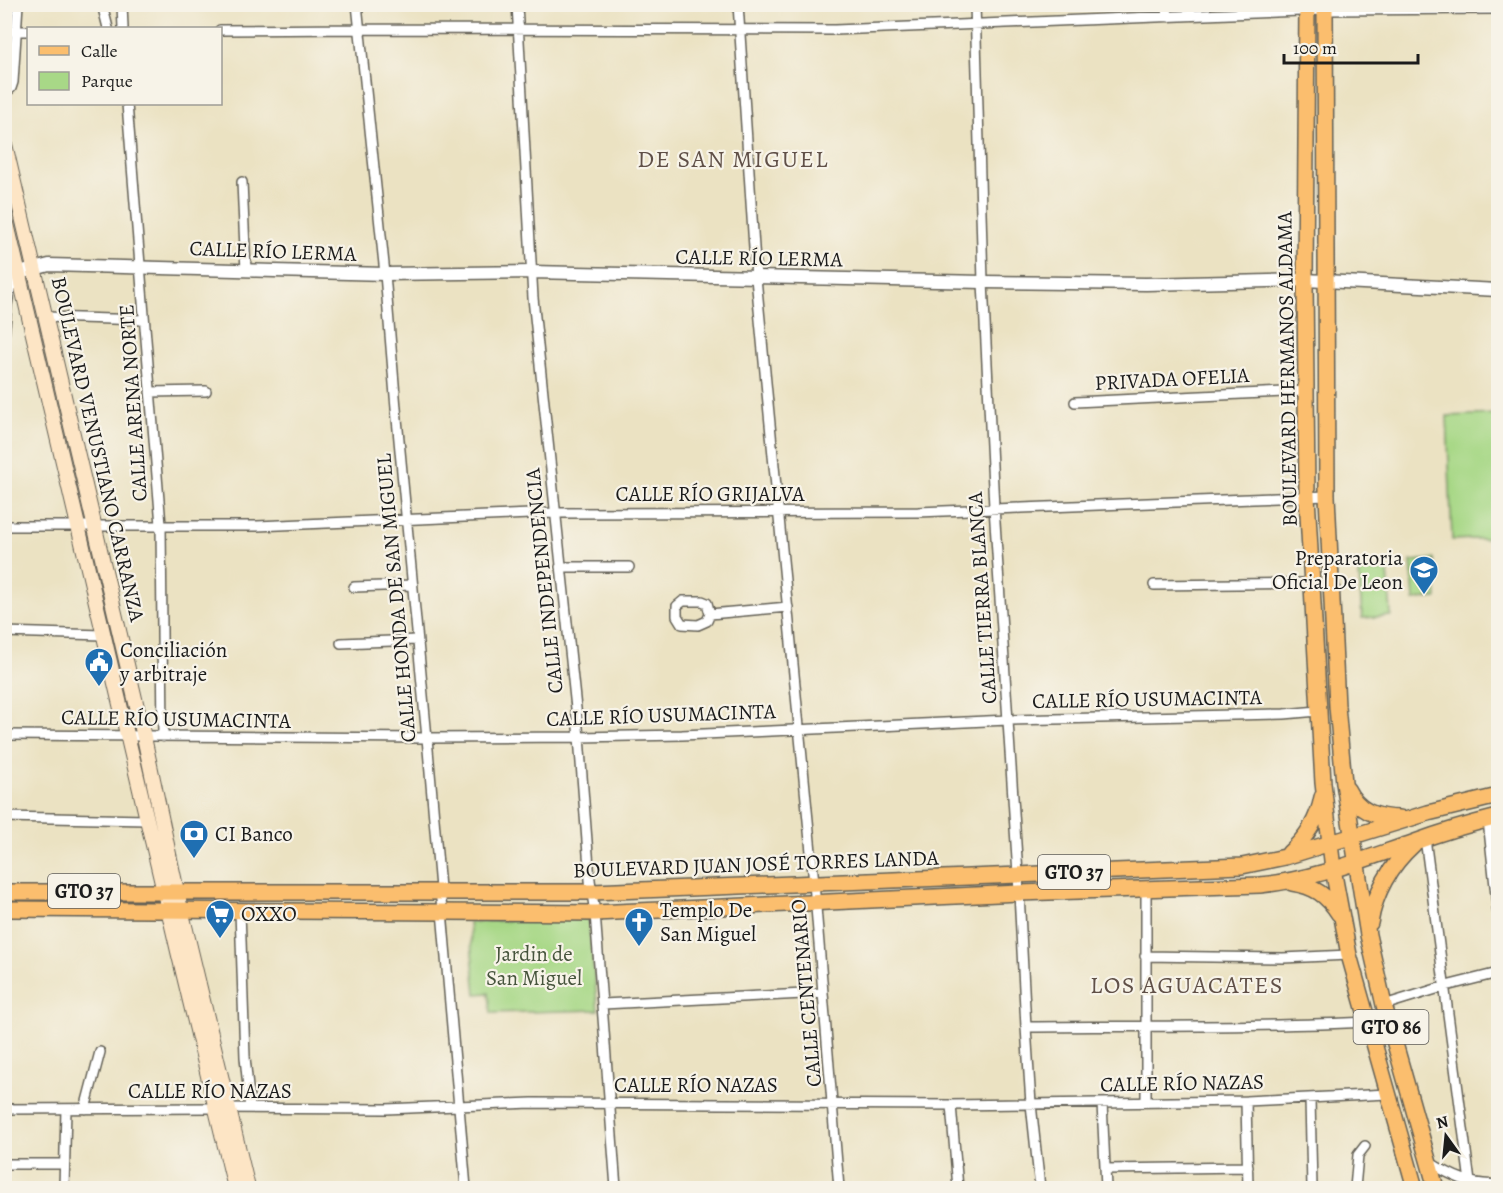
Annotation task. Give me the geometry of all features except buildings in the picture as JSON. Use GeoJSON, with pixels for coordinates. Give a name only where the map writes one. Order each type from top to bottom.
{"type":"FeatureCollection","features":[{"type":"Feature","properties":{"kind":"main road","name":"BOULEVARD HERMANOS ALDAMA"},"geometry":{"type":"LineString","coordinates":[[1325,7],[1327,496],[1337,706],[1344,783],[1368,935],[1384,1005],[1436,1188]]}},
{"type":"Feature","properties":{"kind":"main road","name":"BOULEVARD HERMANOS ALDAMA"},"geometry":{"type":"LineString","coordinates":[[1307,8],[1305,280],[1307,496],[1323,783],[1333,869],[1349,955],[1415,1188]]}},
{"type":"Feature","properties":{"kind":"main road","name":"BOULEVARD VENUSTIANO CARRANZA"},"geometry":{"type":"LineString","coordinates":[[4,140],[46,317],[87,527],[103,635],[146,820],[170,891],[230,1108],[249,1188]]}},
{"type":"Feature","properties":{"kind":"main road","name":"BOULEVARD VENUSTIANO CARRANZA"},"geometry":{"type":"LineString","coordinates":[[4,211],[144,737],[170,891]]}},
{"type":"Feature","properties":{"kind":"main road"},"geometry":{"type":"LineString","coordinates":[[1286,856],[1301,842],[1313,824],[1320,804],[1323,783]]}},
{"type":"Feature","properties":{"kind":"main road"},"geometry":{"type":"LineString","coordinates":[[1344,783],[1355,802],[1373,815],[1391,818],[1418,816]]}},
{"type":"Feature","properties":{"kind":"main road","name":"BOULEVARD JUAN JOSÉ TORRES LANDA"},"geometry":{"type":"LineString","coordinates":[[4,892],[592,892],[1242,866],[1286,856],[1418,816],[1498,796]]}},
{"type":"Feature","properties":{"kind":"main road","name":"BOULEVARD JUAN JOSÉ TORRES LANDA"},"geometry":{"type":"LineString","coordinates":[[4,909],[595,913],[1019,892],[1260,885],[1286,882],[1333,869],[1493,818]]}},
{"type":"Feature","properties":{"kind":"main road"},"geometry":{"type":"LineString","coordinates":[[1368,935],[1374,907],[1384,881],[1399,860],[1421,840]]}},
{"type":"Feature","properties":{"kind":"main road"},"geometry":{"type":"LineString","coordinates":[[1286,882],[1319,891],[1330,900],[1341,917]]}},
{"type":"Feature","properties":{"kind":"main road","name":"BOULEVARD VENUSTIANO CARRANZA"},"geometry":{"type":"LineString","coordinates":[[175,910],[215,1108],[235,1188]]}},
{"type":"Feature","properties":{"kind":"street"},"geometry":{"type":"LineString","coordinates":[[4,94],[14,82],[18,4]]}},
{"type":"Feature","properties":{"kind":"street"},"geometry":{"type":"LineString","coordinates":[[102,4],[108,27]]}},
{"type":"Feature","properties":{"kind":"street"},"geometry":{"type":"LineString","coordinates":[[122,4],[123,27]]}},
{"type":"Feature","properties":{"kind":"street","name":"CALLE HONDA DE SAN MIGUEL"},"geometry":{"type":"LineString","coordinates":[[357,4],[386,274],[466,1188]]}},
{"type":"Feature","properties":{"kind":"street","name":"CALLE INDEPENDENCIA"},"geometry":{"type":"LineString","coordinates":[[517,4],[531,272],[579,737],[603,1004],[616,1188]]}},
{"type":"Feature","properties":{"kind":"street","name":"CALLE CENTENARIO"},"geometry":{"type":"LineString","coordinates":[[738,4],[756,278],[814,883],[840,1188]]}},
{"type":"Feature","properties":{"kind":"street","name":"CALLE TIERRA BLANCA"},"geometry":{"type":"LineString","coordinates":[[975,4],[983,282],[993,507],[1031,1104],[1040,1188]]}},
{"type":"Feature","properties":{"kind":"street"},"geometry":{"type":"LineString","coordinates":[[1165,4],[1169,17]]}},
{"type":"Feature","properties":{"kind":"street"},"geometry":{"type":"LineString","coordinates":[[222,30],[835,30],[1169,17],[1325,7],[1498,9]]}},
{"type":"Feature","properties":{"kind":"street"},"geometry":{"type":"LineString","coordinates":[[4,31],[27,31]]}},
{"type":"Feature","properties":{"kind":"street","name":"CALLE ARENA NORTE"},"geometry":{"type":"LineString","coordinates":[[127,105],[161,525],[163,737]]}},
{"type":"Feature","properties":{"kind":"street"},"geometry":{"type":"LineString","coordinates":[[242,182],[246,271]]}},
{"type":"Feature","properties":{"kind":"street","name":"CALLE RÍO LERMA"},"geometry":{"type":"LineString","coordinates":[[19,273],[49,265],[386,274],[531,272],[1146,284],[1305,280],[1498,290]]}},
{"type":"Feature","properties":{"kind":"street"},"geometry":{"type":"LineString","coordinates":[[4,335],[7,291],[19,273]]}},
{"type":"Feature","properties":{"kind":"street"},"geometry":{"type":"LineString","coordinates":[[46,317],[144,320]]}},
{"type":"Feature","properties":{"kind":"street"},"geometry":{"type":"LineString","coordinates":[[150,392],[206,391]]}},
{"type":"Feature","properties":{"kind":"street","name":"PRIVADA OFELIA"},"geometry":{"type":"LineString","coordinates":[[1075,402],[1306,391]]}},
{"type":"Feature","properties":{"kind":"street","name":"CALLE RÍO GRIJALVA"},"geometry":{"type":"LineString","coordinates":[[4,526],[257,526],[555,513],[918,512],[993,507],[1327,496]]}},
{"type":"Feature","properties":{"kind":"street"},"geometry":{"type":"LineString","coordinates":[[560,567],[629,567]]}},
{"type":"Feature","properties":{"kind":"street"},"geometry":{"type":"LineString","coordinates":[[1154,585],[1312,583]]}},
{"type":"Feature","properties":{"kind":"street"},"geometry":{"type":"LineString","coordinates":[[354,587],[412,585]]}},
{"type":"Feature","properties":{"kind":"street"},"geometry":{"type":"LineString","coordinates":[[710,614],[788,608]]}},
{"type":"Feature","properties":{"kind":"street"},"geometry":{"type":"LineString","coordinates":[[4,632],[103,635]]}},
{"type":"Feature","properties":{"kind":"street"},"geometry":{"type":"LineString","coordinates":[[341,643],[417,640]]}},
{"type":"Feature","properties":{"kind":"street","name":"CALLE RÍO USUMACINTA"},"geometry":{"type":"LineString","coordinates":[[4,735],[579,737],[682,735],[1008,720],[1284,714],[1318,711]]}},
{"type":"Feature","properties":{"kind":"street"},"geometry":{"type":"LineString","coordinates":[[4,817],[146,820]]}},
{"type":"Feature","properties":{"kind":"street"},"geometry":{"type":"LineString","coordinates":[[1493,818],[1498,914]]}},
{"type":"Feature","properties":{"kind":"street"},"geometry":{"type":"LineString","coordinates":[[1421,840],[1446,986],[1470,1182]]}},
{"type":"Feature","properties":{"kind":"street"},"geometry":{"type":"LineString","coordinates":[[1146,888],[1146,1102]]}},
{"type":"Feature","properties":{"kind":"street"},"geometry":{"type":"LineString","coordinates":[[240,911],[245,1058],[250,1108]]}},
{"type":"Feature","properties":{"kind":"street"},"geometry":{"type":"LineString","coordinates":[[1145,956],[1283,958],[1349,955]]}},
{"type":"Feature","properties":{"kind":"street"},"geometry":{"type":"LineString","coordinates":[[1384,1005],[1498,973]]}},
{"type":"Feature","properties":{"kind":"street"},"geometry":{"type":"LineString","coordinates":[[603,1004],[823,993]]}},
{"type":"Feature","properties":{"kind":"street"},"geometry":{"type":"LineString","coordinates":[[1026,1027],[1256,1026],[1368,1022]]}},
{"type":"Feature","properties":{"kind":"street"},"geometry":{"type":"LineString","coordinates":[[85,1109],[100,1052]]}},
{"type":"Feature","properties":{"kind":"street","name":"CALLE RÍO NAZAS"},"geometry":{"type":"LineString","coordinates":[[4,1110],[386,1109],[532,1103],[951,1105],[1246,1101],[1388,1095]]}},
{"type":"Feature","properties":{"kind":"street"},"geometry":{"type":"LineString","coordinates":[[1310,1099],[1312,1188]]}},
{"type":"Feature","properties":{"kind":"street"},"geometry":{"type":"LineString","coordinates":[[1246,1101],[1248,1188]]}},
{"type":"Feature","properties":{"kind":"street"},"geometry":{"type":"LineString","coordinates":[[1102,1103],[1106,1188]]}},
{"type":"Feature","properties":{"kind":"street"},"geometry":{"type":"LineString","coordinates":[[951,1105],[958,1188]]}},
{"type":"Feature","properties":{"kind":"street"},"geometry":{"type":"LineString","coordinates":[[64,1188],[66,1109]]}},
{"type":"Feature","properties":{"kind":"street"},"geometry":{"type":"LineString","coordinates":[[1355,1188],[1358,1155],[1365,1146]]}},
{"type":"Feature","properties":{"kind":"street"},"geometry":{"type":"LineString","coordinates":[[1429,1162],[1470,1182],[1491,1186]]}},
{"type":"Feature","properties":{"kind":"street"},"geometry":{"type":"LineString","coordinates":[[4,1164],[64,1164]]}},
{"type":"Feature","properties":{"kind":"street"},"geometry":{"type":"LineString","coordinates":[[1106,1169],[1248,1167]]}},
{"type":"Feature","properties":{"kind":"green space"},"geometry":{"type":"Polygon","coordinates":[[[1498,414],[1498,538],[1452,540],[1447,416],[1498,414]]]}},
{"type":"Feature","properties":{"kind":"green space"},"geometry":{"type":"Polygon","coordinates":[[[1434,559],[1437,598],[1414,600],[1411,561],[1434,559]]]}},
{"type":"Feature","properties":{"kind":"green space"},"geometry":{"type":"Polygon","coordinates":[[[1388,570],[1391,616],[1362,618],[1359,572],[1388,570]]]}},
{"type":"Feature","properties":{"kind":"green space","name":"Jardin de San Miguel"},"geometry":{"type":"Polygon","coordinates":[[[588,918],[598,1010],[491,1013],[489,993],[476,994],[469,922],[588,918]]]}},
{"type":"Feature","properties":{"kind":"place","name":"Preparatoria Oficial De Leon"},"geometry":{"type":"Point","coordinates":[1424,596]}},
{"type":"Feature","properties":{"kind":"place","name":"Conciliación y arbitraje"},"geometry":{"type":"Point","coordinates":[99,688]}},
{"type":"Feature","properties":{"kind":"place","name":"CI Banco"},"geometry":{"type":"Point","coordinates":[194,860]}},
{"type":"Feature","properties":{"kind":"place","name":"OXXO"},"geometry":{"type":"Point","coordinates":[220,940]}},
{"type":"Feature","properties":{"kind":"place","name":"Templo De San Miguel"},"geometry":{"type":"Point","coordinates":[639,948]}},
{"type":"Feature","properties":{"kind":"district","name":"DE SAN MIGUEL"},"geometry":{"type":"Point","coordinates":[733,159]}},
{"type":"Feature","properties":{"kind":"district","name":"LOS AGUACATES"},"geometry":{"type":"Point","coordinates":[1187,985]}}]}
